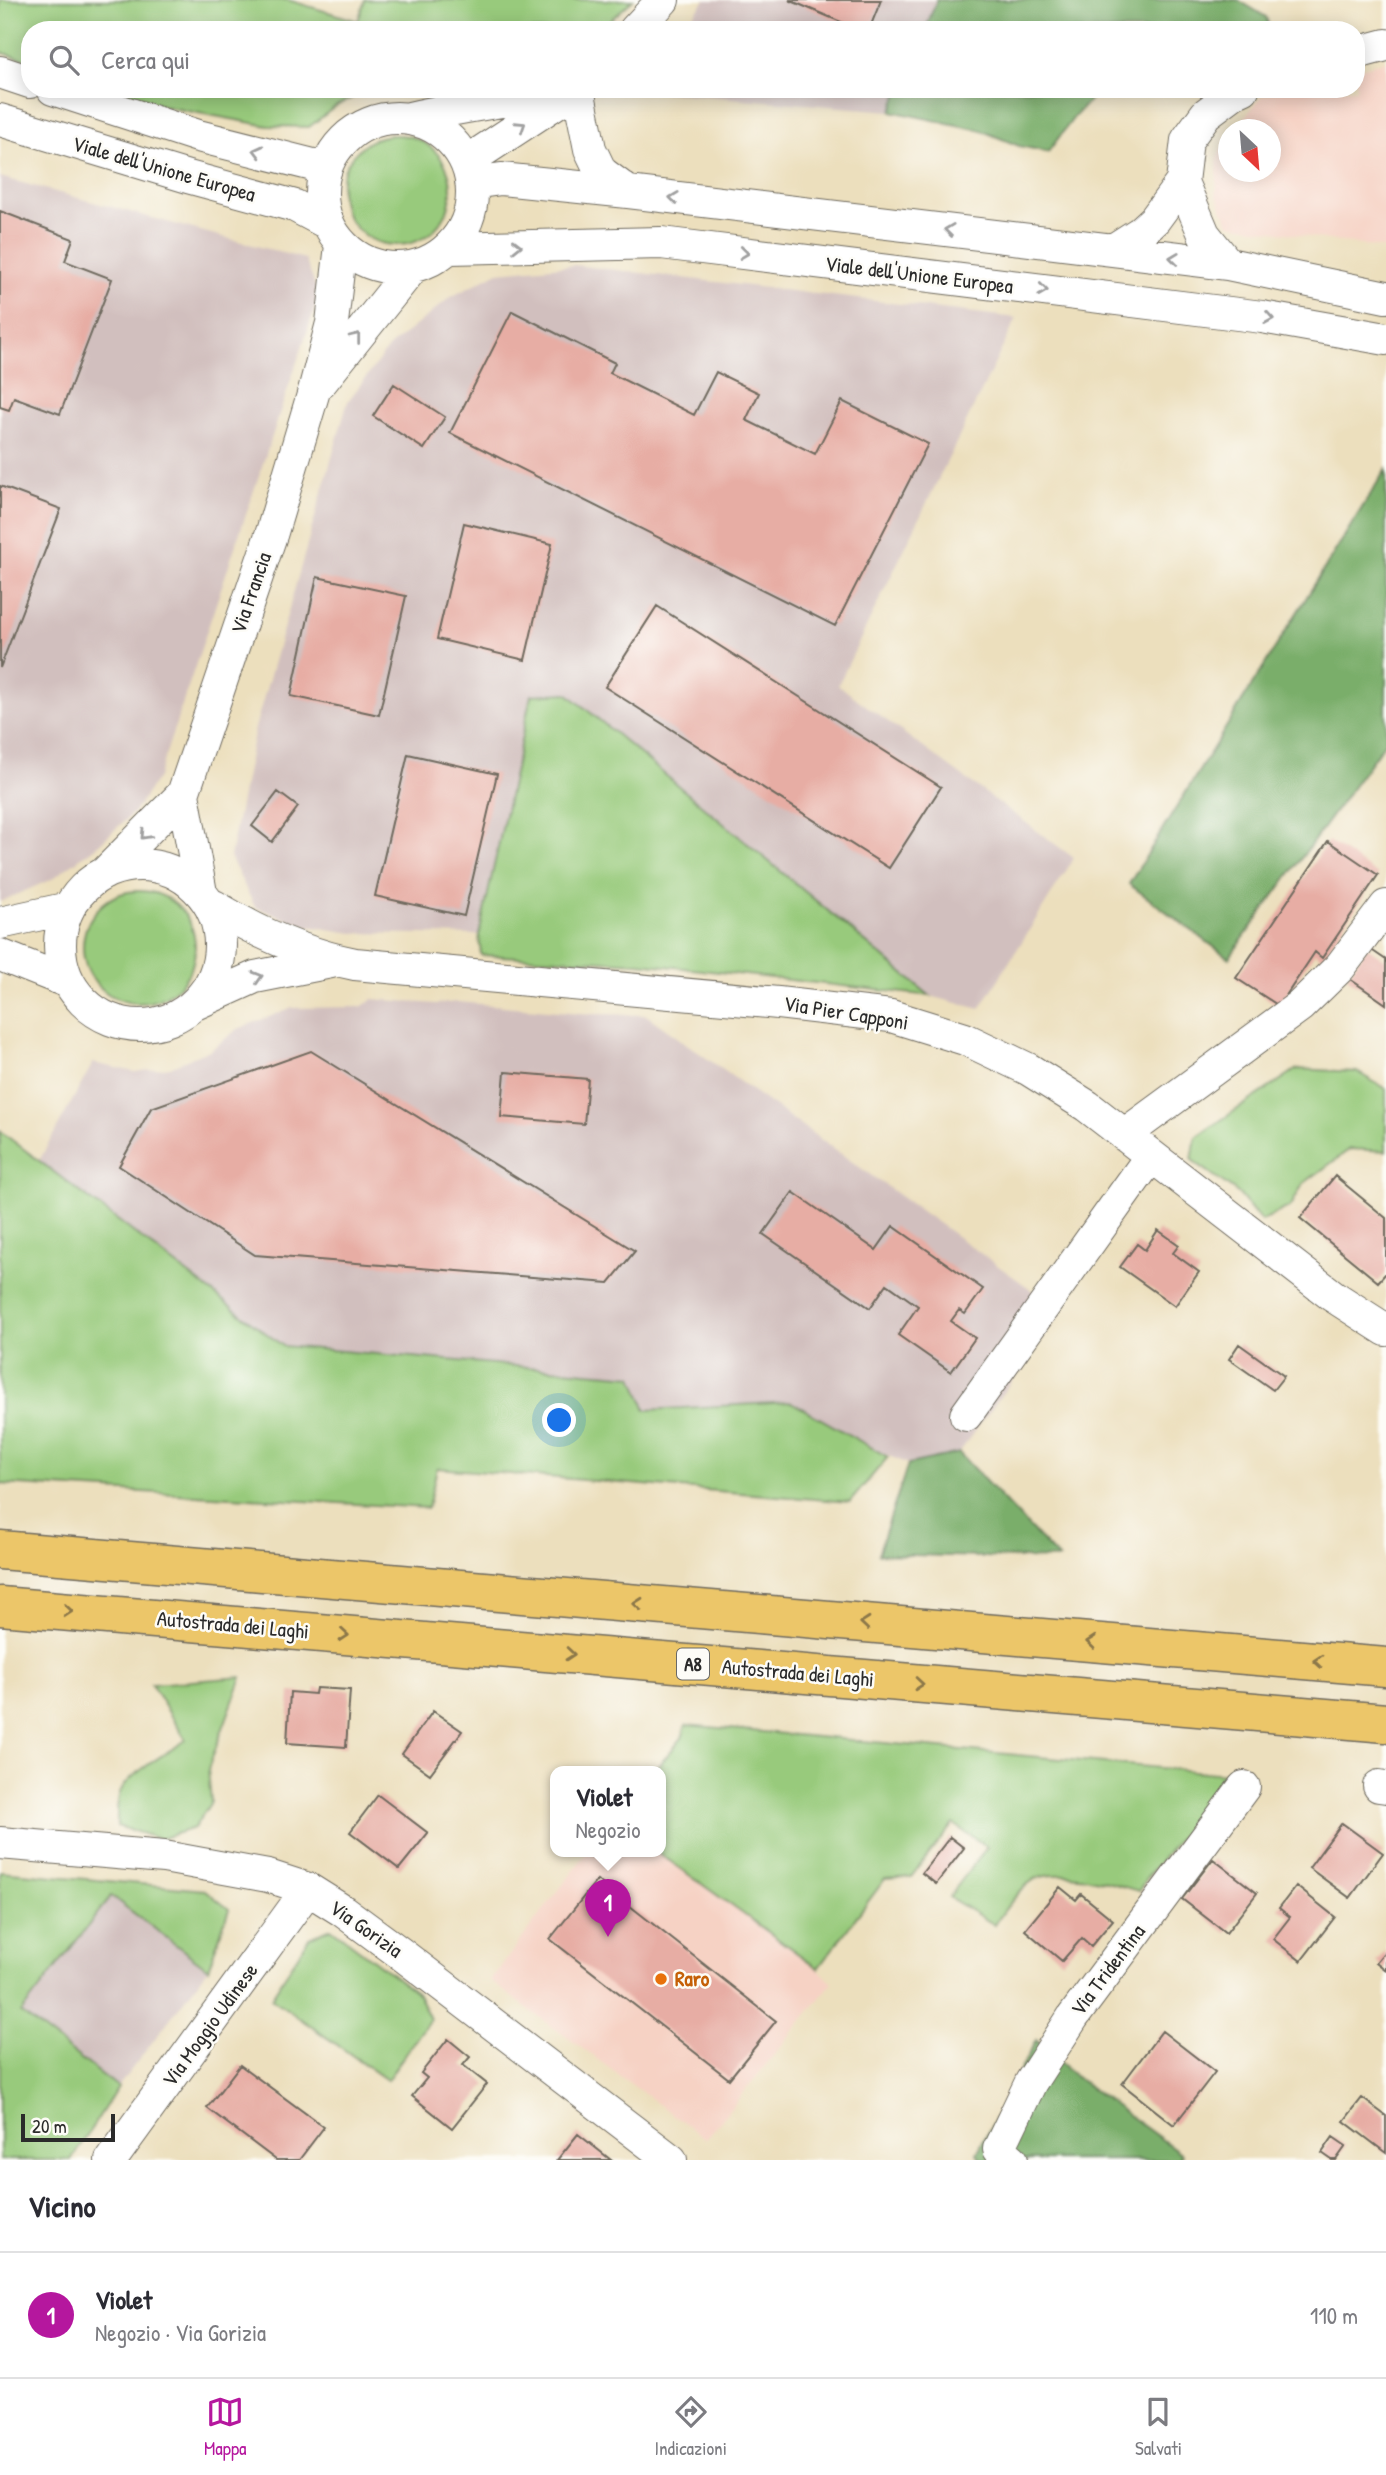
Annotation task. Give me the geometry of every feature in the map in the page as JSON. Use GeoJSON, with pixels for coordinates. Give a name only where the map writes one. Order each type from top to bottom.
{"type":"FeatureCollection","features":[{"type":"Feature","properties":{"kind":"highway"},"geometry":{"type":"LineString","coordinates":[[0,1550],[1386,1667]]}},
{"type":"Feature","properties":{"kind":"highway","name":"Autostrada dei Laghi"},"geometry":{"type":"LineString","coordinates":[[0,1606],[1386,1723]]}},
{"type":"Feature","properties":{"kind":"street"},"geometry":{"type":"LineString","coordinates":[[643,21],[663,0]]}},
{"type":"Feature","properties":{"kind":"street"},"geometry":{"type":"LineString","coordinates":[[1365,51],[1386,45]]}},
{"type":"Feature","properties":{"kind":"street"},"geometry":{"type":"LineString","coordinates":[[0,72],[21,79]]}},
{"type":"Feature","properties":{"kind":"street","name":"Viale dell'Unione Europea"},"geometry":{"type":"LineString","coordinates":[[81,98],[198,136],[325,168]]}},
{"type":"Feature","properties":{"kind":"street"},"geometry":{"type":"LineString","coordinates":[[334,234],[320,196],[325,168],[338,145],[358,127],[383,118],[410,118],[447,109],[526,98]]}},
{"type":"Feature","properties":{"kind":"street"},"geometry":{"type":"LineString","coordinates":[[469,173],[564,98]]}},
{"type":"Feature","properties":{"kind":"street"},"geometry":{"type":"LineString","coordinates":[[577,98],[590,149],[601,172],[628,192]]}},
{"type":"Feature","properties":{"kind":"street"},"geometry":{"type":"LineString","coordinates":[[1113,250],[1141,232],[1155,219],[1182,182],[1187,140],[1206,114],[1227,98]]}},
{"type":"Feature","properties":{"kind":"street"},"geometry":{"type":"LineString","coordinates":[[410,118],[433,126],[453,141],[469,173]]}},
{"type":"Feature","properties":{"kind":"street","name":"Viale dell'Unione Europea"},"geometry":{"type":"LineString","coordinates":[[0,120],[188,177],[295,206],[334,234],[362,261],[387,268],[413,267],[433,260],[449,248],[463,229],[471,207],[469,173]]}},
{"type":"Feature","properties":{"kind":"street"},"geometry":{"type":"LineString","coordinates":[[469,173],[501,179],[1228,264],[1386,297]]}},
{"type":"Feature","properties":{"kind":"street"},"geometry":{"type":"LineString","coordinates":[[1182,182],[1204,234],[1228,264]]}},
{"type":"Feature","properties":{"kind":"street","name":"Via Francia"},"geometry":{"type":"LineString","coordinates":[[105,873],[183,794],[272,532],[314,391],[332,323],[334,234]]}},
{"type":"Feature","properties":{"kind":"street","name":"Viale dell'Unione Europea"},"geometry":{"type":"LineString","coordinates":[[449,248],[661,243],[1262,317],[1386,339]]}},
{"type":"Feature","properties":{"kind":"street","name":"Via Francia"},"geometry":{"type":"LineString","coordinates":[[314,391],[413,267]]}},
{"type":"Feature","properties":{"kind":"street","name":"Via Francia"},"geometry":{"type":"LineString","coordinates":[[183,794],[207,900]]}},
{"type":"Feature","properties":{"kind":"street","name":"Via Pier Capponi"},"geometry":{"type":"LineString","coordinates":[[340,961],[255,977],[195,1004],[175,1018],[151,1025],[126,1025],[102,1016],[82,1002],[68,982],[61,957],[61,933],[69,908],[78,894],[105,873],[121,867],[150,866],[179,875],[207,900],[242,924],[319,956],[340,961],[891,1016],[965,1039],[1028,1069],[1087,1106],[1333,1296],[1386,1330]]}},
{"type":"Feature","properties":{"kind":"street","name":"Via Pier Capponi"},"geometry":{"type":"LineString","coordinates":[[195,1004],[211,984],[220,960],[220,934],[207,900]]}},
{"type":"Feature","properties":{"kind":"street"},"geometry":{"type":"LineString","coordinates":[[1124,1135],[1300,1006],[1340,967],[1386,906]]}},
{"type":"Feature","properties":{"kind":"street"},"geometry":{"type":"LineString","coordinates":[[0,923],[69,908]]}},
{"type":"Feature","properties":{"kind":"street"},"geometry":{"type":"LineString","coordinates":[[0,955],[68,982]]}},
{"type":"Feature","properties":{"kind":"street"},"geometry":{"type":"LineString","coordinates":[[966,1415],[1151,1156]]}},
{"type":"Feature","properties":{"kind":"street","name":"Via Tridentina"},"geometry":{"type":"LineString","coordinates":[[1012,2160],[999,2150],[1031,2082],[1073,2017],[1244,1787]]}},
{"type":"Feature","properties":{"kind":"street","name":"Via Gorizia"},"geometry":{"type":"LineString","coordinates":[[0,1843],[164,1857],[268,1876],[308,1889],[400,1953],[671,2160]]}},
{"type":"Feature","properties":{"kind":"street","name":"Via Moggio Udinese"},"geometry":{"type":"LineString","coordinates":[[111,2160],[308,1889]]}},
{"type":"Feature","properties":{"kind":"shaded area"},"geometry":{"type":"Polygon","coordinates":[[[705,0],[937,0],[929,21],[689,21],[705,0]]]}},
{"type":"Feature","properties":{"kind":"shaded area"},"geometry":{"type":"Polygon","coordinates":[[[1386,61],[1386,249],[1229,224],[1216,194],[1218,155],[1218,182],[1281,182],[1281,119],[1243,119],[1260,98],[1365,98],[1365,67],[1386,61]]]}},
{"type":"Feature","properties":{"kind":"shaded area"},"geometry":{"type":"Polygon","coordinates":[[[731,98],[896,98],[891,111],[731,98]]]}},
{"type":"Feature","properties":{"kind":"shaded area"},"geometry":{"type":"Polygon","coordinates":[[[0,177],[305,259],[319,296],[158,777],[134,812],[98,845],[52,879],[0,902],[0,177]]]}},
{"type":"Feature","properties":{"kind":"shaded area"},"geometry":{"type":"Polygon","coordinates":[[[574,265],[1017,318],[838,685],[1074,858],[980,1009],[930,996],[567,693],[531,695],[479,935],[353,933],[302,925],[255,907],[230,857],[255,728],[348,401],[389,347],[451,297],[498,272],[574,265]]]}},
{"type":"Feature","properties":{"kind":"shaded area"},"geometry":{"type":"Polygon","coordinates":[[[373,999],[436,1004],[458,1002],[592,1014],[646,1015],[1061,1313],[959,1453],[908,1464],[872,1448],[791,1402],[646,1410],[633,1376],[283,1346],[39,1161],[93,1063],[135,1072],[170,1067],[212,1049],[238,1029],[292,1008],[361,1007],[373,999]]]}},
{"type":"Feature","properties":{"kind":"shaded area"},"geometry":{"type":"Polygon","coordinates":[[[583,1857],[664,1857],[818,1968],[832,1983],[706,2139],[490,1981],[583,1857]]]}},
{"type":"Feature","properties":{"kind":"shaded area"},"geometry":{"type":"Polygon","coordinates":[[[111,1895],[208,1969],[118,2087],[21,2014],[111,1895]]]}},
{"type":"Feature","properties":{"kind":"green space"},"geometry":{"type":"Polygon","coordinates":[[[0,0],[288,0],[358,21],[21,21],[21,58],[0,52],[0,0]]]}},
{"type":"Feature","properties":{"kind":"green space"},"geometry":{"type":"Polygon","coordinates":[[[365,0],[633,0],[609,21],[358,21],[365,0]]]}},
{"type":"Feature","properties":{"kind":"green space"},"geometry":{"type":"Polygon","coordinates":[[[937,0],[1238,0],[1266,17],[1267,21],[929,21],[937,0]]]}},
{"type":"Feature","properties":{"kind":"green space"},"geometry":{"type":"Polygon","coordinates":[[[140,98],[352,98],[336,106],[309,127],[268,126],[167,107],[140,98]]]}},
{"type":"Feature","properties":{"kind":"green space"},"geometry":{"type":"Polygon","coordinates":[[[896,98],[1092,98],[1048,152],[1019,146],[980,130],[891,111],[896,98]]]}},
{"type":"Feature","properties":{"kind":"green space"},"geometry":{"type":"Polygon","coordinates":[[[396,135],[417,139],[435,151],[447,169],[451,190],[447,211],[435,229],[417,241],[396,245],[375,241],[357,229],[345,211],[341,190],[345,169],[357,151],[375,139],[396,135]]]}},
{"type":"Feature","properties":{"kind":"green space"},"geometry":{"type":"Polygon","coordinates":[[[1386,469],[1386,741],[1229,958],[1129,884],[1386,469]]]}},
{"type":"Feature","properties":{"kind":"green space"},"geometry":{"type":"Polygon","coordinates":[[[567,693],[930,996],[639,963],[481,955],[479,935],[531,695],[567,693]]]}},
{"type":"Feature","properties":{"kind":"green space"},"geometry":{"type":"Polygon","coordinates":[[[139,891],[161,895],[179,907],[191,925],[195,947],[191,969],[179,987],[161,999],[139,1003],[117,999],[99,987],[87,969],[83,947],[87,925],[99,907],[117,895],[139,891]]]}},
{"type":"Feature","properties":{"kind":"green space"},"geometry":{"type":"Polygon","coordinates":[[[1297,1069],[1357,1072],[1386,1089],[1386,1151],[1350,1149],[1303,1184],[1291,1206],[1261,1221],[1238,1193],[1192,1160],[1196,1137],[1297,1069]]]}},
{"type":"Feature","properties":{"kind":"green space"},"geometry":{"type":"Polygon","coordinates":[[[0,1131],[283,1346],[633,1376],[646,1410],[791,1402],[888,1457],[850,1502],[437,1468],[428,1508],[0,1484],[0,1131]]]}},
{"type":"Feature","properties":{"kind":"green space"},"geometry":{"type":"Polygon","coordinates":[[[959,1453],[1059,1559],[878,1554],[908,1464],[959,1453]]]}},
{"type":"Feature","properties":{"kind":"green space"},"geometry":{"type":"Polygon","coordinates":[[[242,1677],[208,1769],[211,1802],[194,1828],[160,1839],[117,1826],[118,1801],[123,1787],[144,1768],[186,1740],[151,1684],[242,1677]]]}},
{"type":"Feature","properties":{"kind":"green space"},"geometry":{"type":"Polygon","coordinates":[[[686,1725],[1227,1774],[1183,1834],[1146,1878],[1139,1891],[1078,1876],[1040,1877],[1021,1890],[995,1925],[949,1897],[987,1847],[953,1824],[911,1877],[885,1879],[818,1968],[664,1857],[666,1766],[658,1766],[682,1738],[686,1725]]]}},
{"type":"Feature","properties":{"kind":"green space"},"geometry":{"type":"Polygon","coordinates":[[[0,1871],[205,1890],[229,1909],[208,1969],[111,1896],[21,2013],[118,2087],[71,2160],[0,2160],[0,1871]]]}},
{"type":"Feature","properties":{"kind":"green space"},"geometry":{"type":"Polygon","coordinates":[[[331,1928],[418,1994],[430,2019],[387,2080],[271,1998],[309,1938],[331,1928]]]}},
{"type":"Feature","properties":{"kind":"green space"},"geometry":{"type":"Polygon","coordinates":[[[1036,2040],[1077,2078],[1182,2154],[1178,2160],[981,2160],[977,2153],[1036,2040]]]}},
{"type":"Feature","properties":{"kind":"building"},"geometry":{"type":"Polygon","coordinates":[[[789,0],[881,0],[873,21],[839,21],[789,0]]]}},
{"type":"Feature","properties":{"kind":"building"},"geometry":{"type":"Polygon","coordinates":[[[0,211],[73,239],[65,261],[112,279],[60,414],[14,397],[9,410],[0,407],[0,211]]]}},
{"type":"Feature","properties":{"kind":"building"},"geometry":{"type":"Polygon","coordinates":[[[512,311],[615,363],[610,373],[694,415],[716,372],[759,393],[746,420],[815,454],[842,401],[928,444],[835,626],[450,433],[512,311]]]}},
{"type":"Feature","properties":{"kind":"building"},"geometry":{"type":"Polygon","coordinates":[[[394,384],[445,417],[424,449],[373,416],[394,384]]]}},
{"type":"Feature","properties":{"kind":"building"},"geometry":{"type":"Polygon","coordinates":[[[0,486],[61,509],[0,668],[0,486]]]}},
{"type":"Feature","properties":{"kind":"building"},"geometry":{"type":"Polygon","coordinates":[[[464,523],[552,544],[525,660],[437,639],[464,523]]]}},
{"type":"Feature","properties":{"kind":"building"},"geometry":{"type":"Polygon","coordinates":[[[317,577],[406,596],[379,715],[291,696],[317,577]]]}},
{"type":"Feature","properties":{"kind":"building"},"geometry":{"type":"Polygon","coordinates":[[[657,606],[941,787],[889,868],[605,687],[657,606]]]}},
{"type":"Feature","properties":{"kind":"building"},"geometry":{"type":"Polygon","coordinates":[[[408,754],[497,774],[464,916],[375,896],[408,754]]]}},
{"type":"Feature","properties":{"kind":"building"},"geometry":{"type":"Polygon","coordinates":[[[278,792],[298,807],[272,842],[252,826],[278,792]]]}},
{"type":"Feature","properties":{"kind":"building"},"geometry":{"type":"Polygon","coordinates":[[[1328,841],[1378,875],[1322,958],[1315,952],[1279,1006],[1236,978],[1328,841]]]}},
{"type":"Feature","properties":{"kind":"building"},"geometry":{"type":"Polygon","coordinates":[[[1367,947],[1386,960],[1386,1004],[1347,977],[1367,947]]]}},
{"type":"Feature","properties":{"kind":"building"},"geometry":{"type":"Polygon","coordinates":[[[311,1051],[635,1251],[609,1283],[255,1255],[119,1166],[151,1108],[311,1051]]]}},
{"type":"Feature","properties":{"kind":"building"},"geometry":{"type":"Polygon","coordinates":[[[505,1072],[588,1079],[584,1124],[501,1117],[505,1072]]]}},
{"type":"Feature","properties":{"kind":"building"},"geometry":{"type":"Polygon","coordinates":[[[1335,1176],[1386,1218],[1386,1273],[1378,1282],[1300,1218],[1335,1176]]]}},
{"type":"Feature","properties":{"kind":"building"},"geometry":{"type":"Polygon","coordinates":[[[793,1192],[876,1250],[893,1226],[983,1289],[965,1314],[959,1310],[951,1321],[975,1338],[951,1372],[898,1335],[918,1306],[887,1284],[870,1308],[763,1234],[793,1192]]]}},
{"type":"Feature","properties":{"kind":"building"},"geometry":{"type":"Polygon","coordinates":[[[1158,1230],[1179,1245],[1173,1253],[1199,1272],[1175,1306],[1120,1267],[1137,1244],[1145,1250],[1158,1230]]]}},
{"type":"Feature","properties":{"kind":"building"},"geometry":{"type":"Polygon","coordinates":[[[1239,1344],[1284,1376],[1273,1390],[1229,1359],[1239,1344]]]}},
{"type":"Feature","properties":{"kind":"building"},"geometry":{"type":"Polygon","coordinates":[[[316,1688],[350,1690],[346,1747],[287,1743],[290,1692],[315,1694],[316,1688]]]}},
{"type":"Feature","properties":{"kind":"building"},"geometry":{"type":"Polygon","coordinates":[[[433,1711],[462,1731],[430,1774],[402,1754],[433,1711]]]}},
{"type":"Feature","properties":{"kind":"building"},"geometry":{"type":"Polygon","coordinates":[[[378,1795],[428,1833],[399,1869],[350,1832],[378,1795]]]}},
{"type":"Feature","properties":{"kind":"building"},"geometry":{"type":"Polygon","coordinates":[[[1342,1823],[1383,1853],[1350,1898],[1309,1868],[1342,1823]]]}},
{"type":"Feature","properties":{"kind":"building"},"geometry":{"type":"Polygon","coordinates":[[[950,1837],[964,1848],[936,1884],[922,1873],[950,1837]]]}},
{"type":"Feature","properties":{"kind":"building"},"geometry":{"type":"Polygon","coordinates":[[[1213,1859],[1257,1893],[1226,1933],[1182,1899],[1213,1859]]]}},
{"type":"Feature","properties":{"kind":"building"},"geometry":{"type":"Polygon","coordinates":[[[597,1880],[776,2021],[729,2079],[550,1939],[597,1880]]]}},
{"type":"Feature","properties":{"kind":"building"},"geometry":{"type":"Polygon","coordinates":[[[1296,1886],[1335,1917],[1301,1961],[1273,1939],[1290,1917],[1279,1908],[1296,1886]]]}},
{"type":"Feature","properties":{"kind":"building"},"geometry":{"type":"Polygon","coordinates":[[[1060,1887],[1076,1900],[1081,1894],[1113,1920],[1091,1946],[1082,1938],[1062,1961],[1025,1930],[1060,1887]]]}},
{"type":"Feature","properties":{"kind":"building"},"geometry":{"type":"Polygon","coordinates":[[[1386,1950],[1386,1970],[1376,1962],[1386,1950]]]}},
{"type":"Feature","properties":{"kind":"building"},"geometry":{"type":"Polygon","coordinates":[[[1162,2031],[1215,2072],[1174,2125],[1122,2084],[1162,2031]]]}},
{"type":"Feature","properties":{"kind":"building"},"geometry":{"type":"Polygon","coordinates":[[[448,2039],[470,2057],[463,2065],[487,2084],[452,2128],[412,2096],[427,2078],[421,2073],[448,2039]]]}},
{"type":"Feature","properties":{"kind":"building"},"geometry":{"type":"Polygon","coordinates":[[[240,2065],[324,2127],[299,2160],[276,2160],[207,2108],[240,2065]]]}},
{"type":"Feature","properties":{"kind":"building"},"geometry":{"type":"Polygon","coordinates":[[[1362,2098],[1386,2116],[1386,2153],[1344,2121],[1362,2098]]]}},
{"type":"Feature","properties":{"kind":"building"},"geometry":{"type":"Polygon","coordinates":[[[578,2134],[611,2160],[557,2160],[578,2134]]]}},
{"type":"Feature","properties":{"kind":"building"},"geometry":{"type":"Polygon","coordinates":[[[1333,2137],[1346,2146],[1336,2160],[1322,2153],[1333,2137]]]}},
{"type":"Feature","properties":{"kind":"place","name":"Violet"},"geometry":{"type":"Point","coordinates":[608,1937]}},
{"type":"Feature","properties":{"kind":"place","name":"Raro"},"geometry":{"type":"Point","coordinates":[661,1979]}}]}
